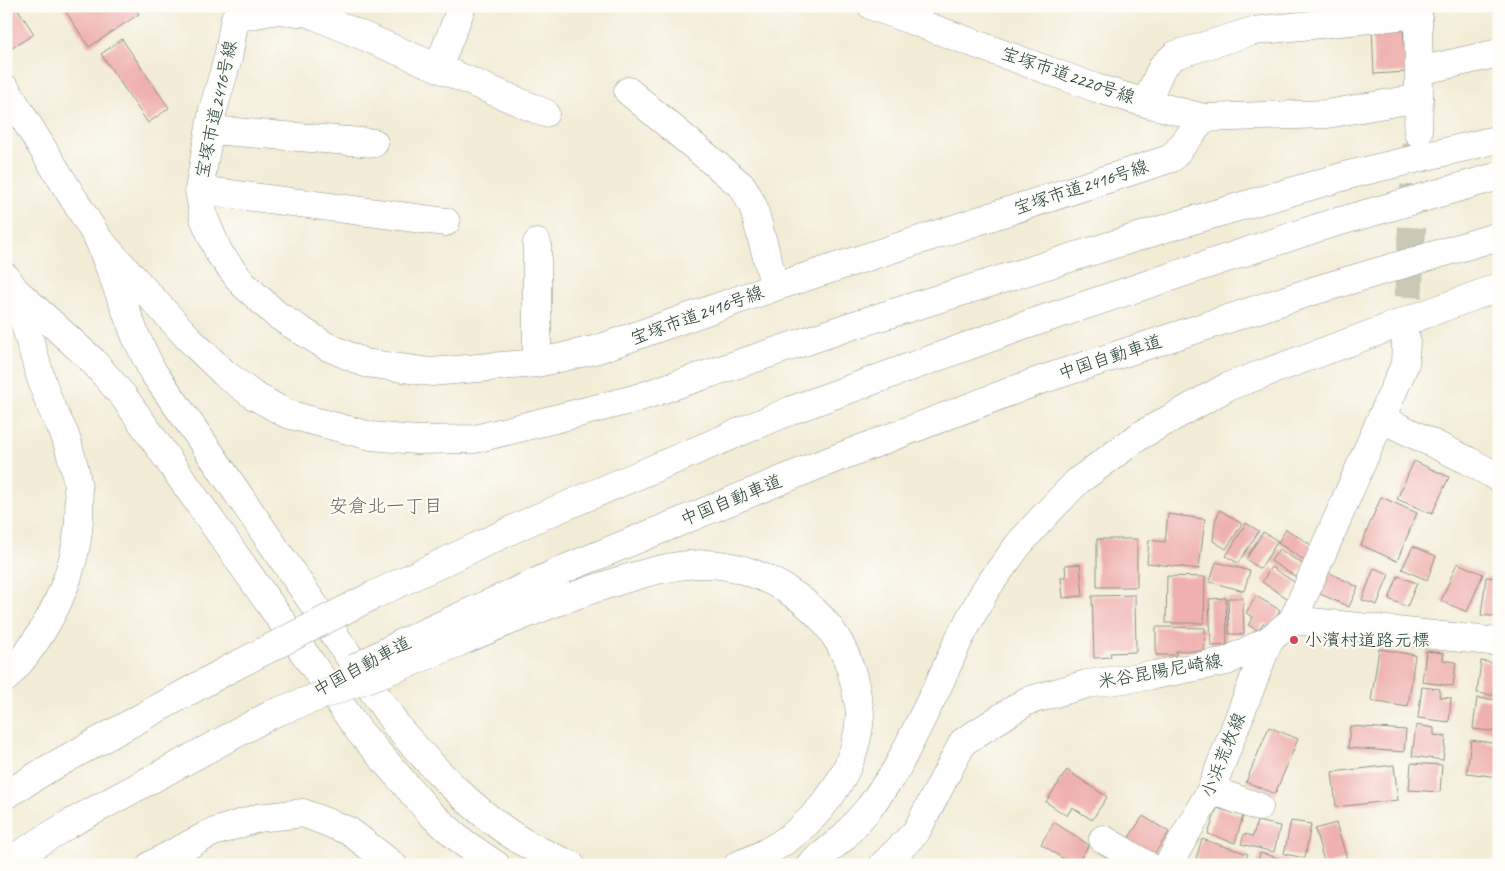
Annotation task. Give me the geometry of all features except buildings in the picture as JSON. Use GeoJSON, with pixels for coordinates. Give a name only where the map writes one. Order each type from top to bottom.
{"type":"FeatureCollection","features":[{"type":"Feature","properties":{"kind":"main road"},"geometry":{"type":"LineString","coordinates":[[438,68],[462,6]]}},
{"type":"Feature","properties":{"kind":"main road","name":"宝塚市道2220号線"},"geometry":{"type":"LineString","coordinates":[[872,6],[1096,88],[1146,103],[1162,67],[1176,55],[1253,31],[1418,10]]}},
{"type":"Feature","properties":{"kind":"main road"},"geometry":{"type":"LineString","coordinates":[[230,12],[278,10],[309,13],[545,113]]}},
{"type":"Feature","properties":{"kind":"main road"},"geometry":{"type":"LineString","coordinates":[[1418,10],[1418,133]]}},
{"type":"Feature","properties":{"kind":"main road","name":"宝塚市道2416号線"},"geometry":{"type":"LineString","coordinates":[[230,12],[228,58],[213,110],[199,190],[204,218],[219,253],[243,284],[276,314],[326,346],[365,363],[431,372],[536,363],[598,350],[775,287],[1172,158],[1204,118]]}},
{"type":"Feature","properties":{"kind":"main road"},"geometry":{"type":"LineString","coordinates":[[1419,71],[1499,54]]}},
{"type":"Feature","properties":{"kind":"main road"},"geometry":{"type":"LineString","coordinates":[[6,89],[99,240],[192,342],[224,373],[252,395],[287,414],[371,436],[416,440],[475,439],[634,399],[854,325],[1173,226],[1352,174],[1499,139]]}},
{"type":"Feature","properties":{"kind":"main road"},"geometry":{"type":"LineString","coordinates":[[628,91],[743,187],[754,206],[775,287]]}},
{"type":"Feature","properties":{"kind":"main road"},"geometry":{"type":"LineString","coordinates":[[1146,103],[1204,118],[1327,114],[1419,98]]}},
{"type":"Feature","properties":{"kind":"main road"},"geometry":{"type":"LineString","coordinates":[[210,130],[374,143]]}},
{"type":"Feature","properties":{"kind":"main road"},"geometry":{"type":"LineString","coordinates":[[6,795],[46,770],[231,668],[374,595],[535,519],[792,410],[1023,326],[1323,226],[1499,176]]}},
{"type":"Feature","properties":{"kind":"main road"},"geometry":{"type":"LineString","coordinates":[[199,190],[446,222]]}},
{"type":"Feature","properties":{"kind":"main road","name":"中国自動車道"},"geometry":{"type":"LineString","coordinates":[[6,863],[69,824],[274,713],[407,652],[567,568],[816,466],[1038,380],[1313,292],[1499,236]]}},
{"type":"Feature","properties":{"kind":"main road"},"geometry":{"type":"LineString","coordinates":[[99,240],[136,337],[153,372],[198,434],[399,729],[427,762],[463,797],[501,828],[524,843],[572,865]]}},
{"type":"Feature","properties":{"kind":"main road"},"geometry":{"type":"LineString","coordinates":[[536,363],[537,243]]}},
{"type":"Feature","properties":{"kind":"main road"},"geometry":{"type":"LineString","coordinates":[[6,678],[19,664],[44,628],[67,583],[76,554],[79,524],[74,465],[64,434],[48,400],[11,283]]}},
{"type":"Feature","properties":{"kind":"main road"},"geometry":{"type":"LineString","coordinates":[[11,283],[93,361],[124,397],[359,731],[378,754],[431,814],[464,842],[496,865]]}},
{"type":"Feature","properties":{"kind":"main road"},"geometry":{"type":"LineString","coordinates":[[810,865],[843,838],[869,808],[896,770],[960,637],[986,589],[1019,544],[1078,481],[1141,434],[1227,387],[1499,287]]}},
{"type":"Feature","properties":{"kind":"main road","name":"米谷昆陽尼崎線"},"geometry":{"type":"LineString","coordinates":[[883,865],[916,832],[963,742],[1027,701],[1087,684],[1154,675],[1227,661],[1269,640],[1294,620],[1405,364],[1406,339]]}},
{"type":"Feature","properties":{"kind":"main road"},"geometry":{"type":"LineString","coordinates":[[1382,419],[1468,460],[1499,478]]}},
{"type":"Feature","properties":{"kind":"main road"},"geometry":{"type":"LineString","coordinates":[[407,652],[567,597],[657,569],[706,564],[738,568],[771,580],[804,600],[822,617],[836,637],[851,666],[860,713],[856,746],[839,783],[817,813],[787,839],[749,861],[738,865]]}},
{"type":"Feature","properties":{"kind":"main road"},"geometry":{"type":"LineString","coordinates":[[1294,620],[1499,642]]}},
{"type":"Feature","properties":{"kind":"main road","name":"小浜荒牧線"},"geometry":{"type":"LineString","coordinates":[[1168,865],[1211,790],[1269,640]]}},
{"type":"Feature","properties":{"kind":"main road"},"geometry":{"type":"LineString","coordinates":[[1211,790],[1259,807]]}},
{"type":"Feature","properties":{"kind":"main road"},"geometry":{"type":"LineString","coordinates":[[151,865],[211,833],[258,818],[303,813],[349,831],[393,865]]}},
{"type":"Feature","properties":{"kind":"main road"},"geometry":{"type":"LineString","coordinates":[[1103,839],[1147,865]]}},
{"type":"Feature","properties":{"kind":"tunnel"},"geometry":{"type":"LineString","coordinates":[[1406,339],[1417,136]]}},
{"type":"Feature","properties":{"kind":"place","name":"小濱村道路元標"},"geometry":{"type":"Point","coordinates":[1294,640]}},
{"type":"Feature","properties":{"kind":"district","name":"安倉北一丁目"},"geometry":{"type":"Point","coordinates":[386,505]}}]}
